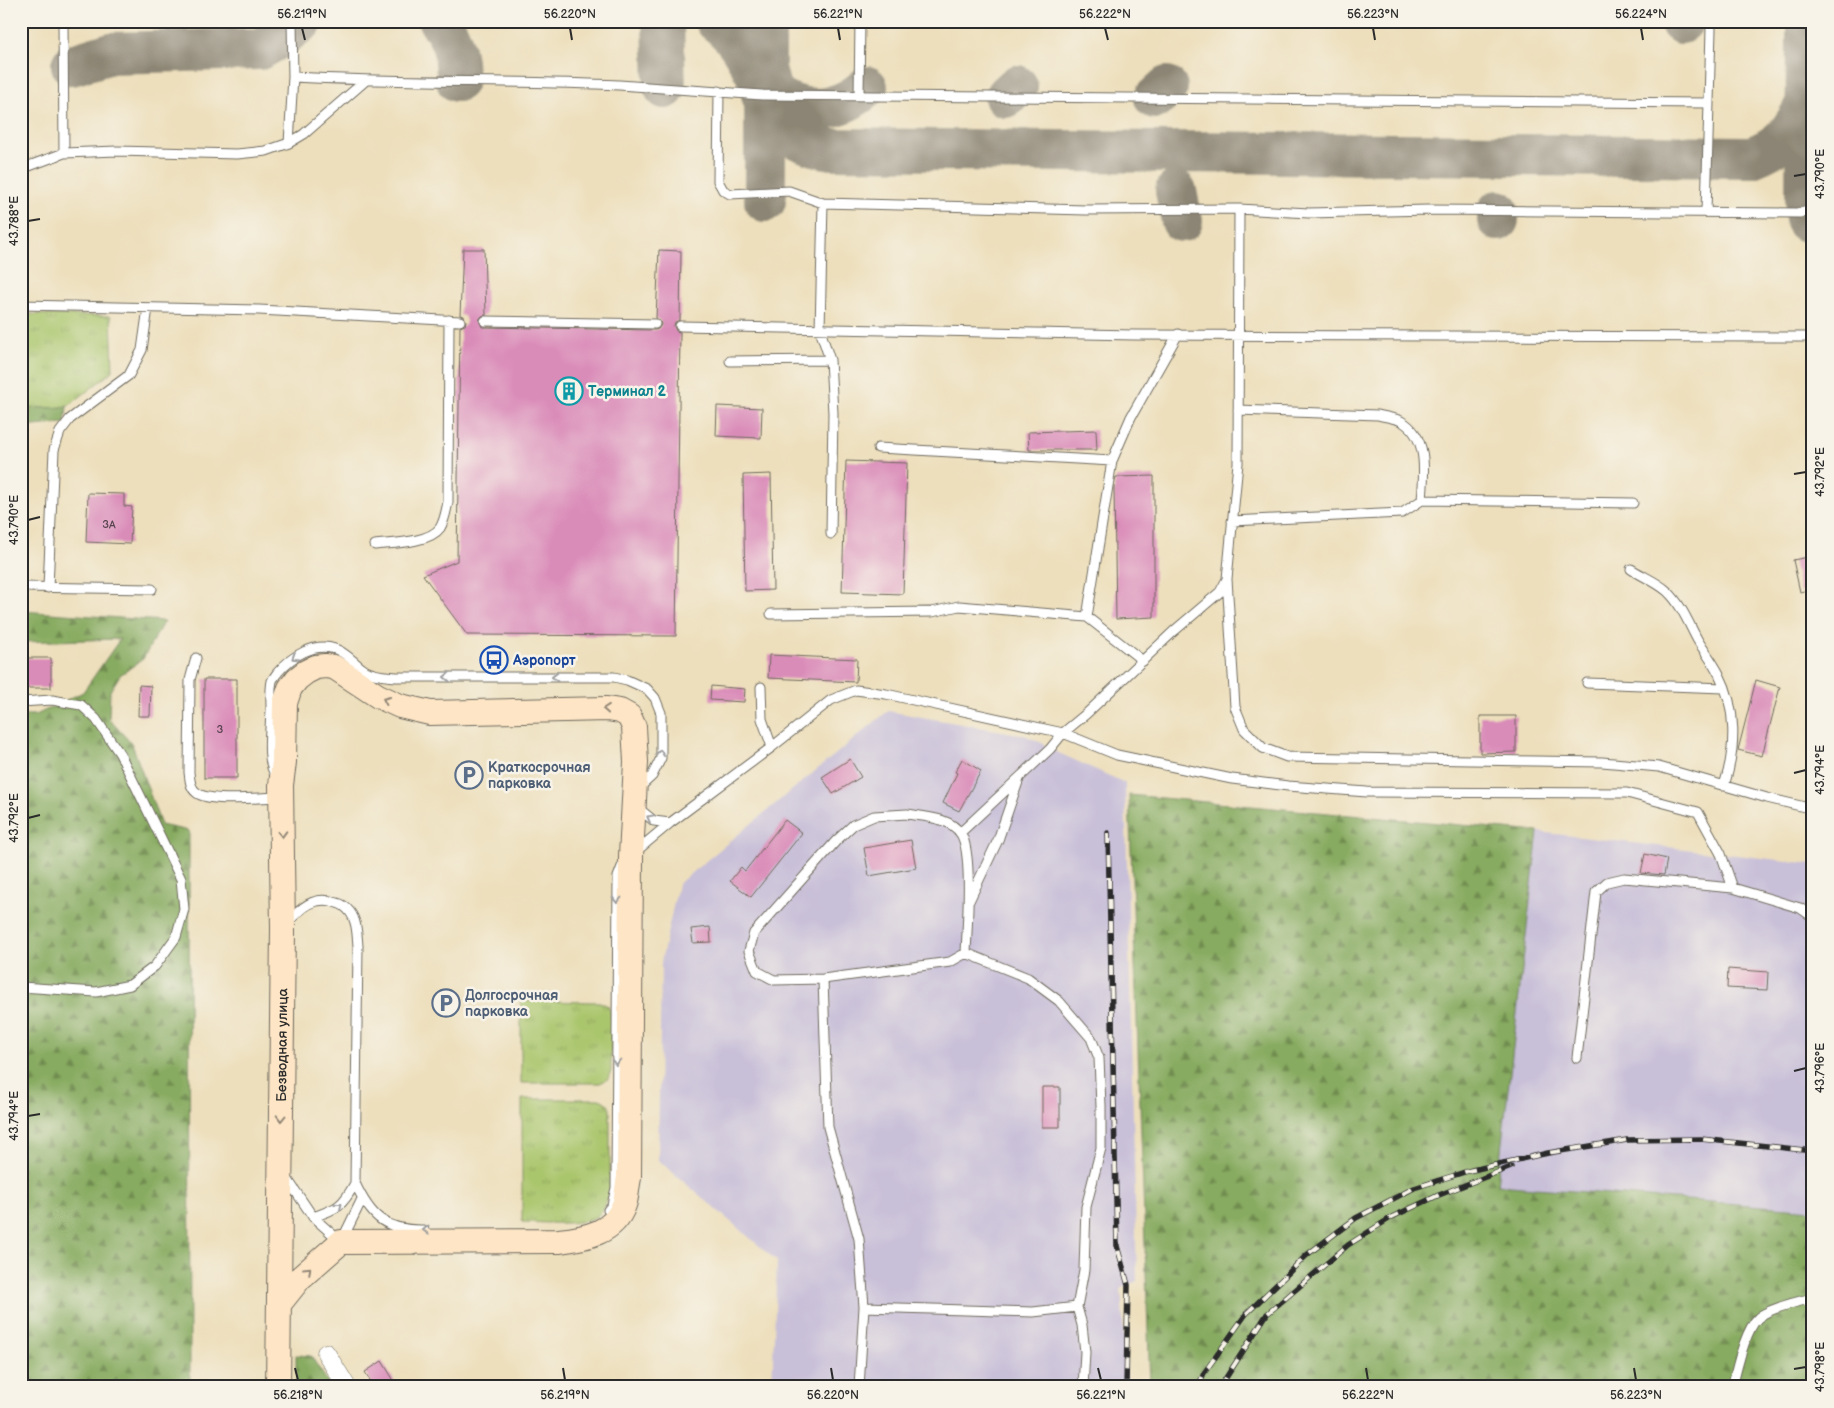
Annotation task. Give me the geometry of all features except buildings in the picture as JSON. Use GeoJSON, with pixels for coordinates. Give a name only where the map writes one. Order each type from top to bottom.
{"type":"FeatureCollection","features":[{"type":"Feature","properties":{"kind":"main road","name":"Безводная улица"},"geometry":{"type":"LineString","coordinates":[[278,1387],[283,929],[281,791],[284,762],[285,703],[290,688],[306,672],[325,666],[334,667],[378,696],[400,706],[430,713],[573,708],[620,711],[628,716],[634,727],[636,748],[634,799]]}},
{"type":"Feature","properties":{"kind":"main road"},"geometry":{"type":"LineString","coordinates":[[280,1303],[300,1278],[341,1242],[559,1241],[582,1239],[601,1232],[616,1220],[624,1204],[628,1178],[631,856],[634,799]]}},
{"type":"Feature","properties":{"kind":"street"},"geometry":{"type":"LineString","coordinates":[[326,1353],[347,1387]]}},
{"type":"Feature","properties":{"kind":"lane"},"geometry":{"type":"LineString","coordinates":[[63,21],[64,153]]}},
{"type":"Feature","properties":{"kind":"lane"},"geometry":{"type":"LineString","coordinates":[[289,144],[293,77],[292,21]]}},
{"type":"Feature","properties":{"kind":"lane"},"geometry":{"type":"LineString","coordinates":[[859,95],[860,21]]}},
{"type":"Feature","properties":{"kind":"lane"},"geometry":{"type":"LineString","coordinates":[[1706,212],[1711,29],[1708,21]]}},
{"type":"Feature","properties":{"kind":"lane"},"geometry":{"type":"LineString","coordinates":[[293,77],[365,81],[618,85],[762,95],[1709,103]]}},
{"type":"Feature","properties":{"kind":"lane"},"geometry":{"type":"LineString","coordinates":[[21,169],[64,153],[118,151],[237,154],[266,151],[289,144],[304,134],[365,81]]}},
{"type":"Feature","properties":{"kind":"lane"},"geometry":{"type":"LineString","coordinates":[[719,91],[718,181],[723,190],[730,194],[789,191],[822,203],[1086,210],[1239,209],[1309,213],[1428,210],[1800,213],[1813,210]]}},
{"type":"Feature","properties":{"kind":"lane"},"geometry":{"type":"LineString","coordinates":[[822,203],[820,330],[830,360],[833,413],[832,534]]}},
{"type":"Feature","properties":{"kind":"lane"},"geometry":{"type":"LineString","coordinates":[[1239,209],[1238,462],[1227,579],[1235,707],[1244,729],[1263,748],[1287,757],[1602,762],[1659,767],[1813,809]]}},
{"type":"Feature","properties":{"kind":"lane"},"geometry":{"type":"LineString","coordinates":[[21,305],[259,310],[460,321]]}},
{"type":"Feature","properties":{"kind":"lane"},"geometry":{"type":"LineString","coordinates":[[48,588],[54,450],[60,432],[70,419],[129,375],[142,350],[148,308]]}},
{"type":"Feature","properties":{"kind":"lane"},"geometry":{"type":"LineString","coordinates":[[375,545],[423,539],[439,530],[445,517],[448,502],[449,320]]}},
{"type":"Feature","properties":{"kind":"lane"},"geometry":{"type":"LineString","coordinates":[[485,321],[655,324]]}},
{"type":"Feature","properties":{"kind":"lane"},"geometry":{"type":"LineString","coordinates":[[680,326],[820,330],[1178,334],[1813,337]]}},
{"type":"Feature","properties":{"kind":"lane"},"geometry":{"type":"LineString","coordinates":[[1087,617],[1112,462],[1130,417],[1178,334]]}},
{"type":"Feature","properties":{"kind":"lane"},"geometry":{"type":"LineString","coordinates":[[730,361],[830,360]]}},
{"type":"Feature","properties":{"kind":"lane"},"geometry":{"type":"LineString","coordinates":[[1238,410],[1378,415],[1400,421],[1412,429],[1425,466],[1422,500]]}},
{"type":"Feature","properties":{"kind":"lane"},"geometry":{"type":"LineString","coordinates":[[878,448],[1112,462]]}},
{"type":"Feature","properties":{"kind":"lane"},"geometry":{"type":"LineString","coordinates":[[1232,521],[1402,513],[1422,500],[1633,503]]}},
{"type":"Feature","properties":{"kind":"lane"},"geometry":{"type":"LineString","coordinates":[[1631,569],[1666,589],[1678,602],[1698,641],[1719,675],[1730,703],[1734,730],[1728,775],[1724,786]]}},
{"type":"Feature","properties":{"kind":"lane"},"geometry":{"type":"LineString","coordinates":[[960,833],[1050,749],[1063,733],[1220,592],[1227,579]]}},
{"type":"Feature","properties":{"kind":"lane"},"geometry":{"type":"LineString","coordinates":[[21,587],[152,589]]}},
{"type":"Feature","properties":{"kind":"lane"},"geometry":{"type":"LineString","coordinates":[[771,614],[932,612],[959,606],[1087,617],[1143,661]]}},
{"type":"Feature","properties":{"kind":"lane"},"geometry":{"type":"LineString","coordinates":[[196,658],[190,680],[189,772],[190,785],[196,792],[204,796],[219,799],[281,791],[273,772],[270,757],[272,680],[286,663],[300,654],[312,649],[325,647],[336,649],[345,654],[367,671],[389,676],[614,677],[639,684],[655,698],[661,713],[661,758],[652,776],[634,799],[644,814],[654,821],[670,823]]}},
{"type":"Feature","properties":{"kind":"lane"},"geometry":{"type":"LineString","coordinates":[[1587,683],[1724,688]]}},
{"type":"Feature","properties":{"kind":"lane"},"geometry":{"type":"LineString","coordinates":[[760,686],[762,719],[772,747]]}},
{"type":"Feature","properties":{"kind":"lane"},"geometry":{"type":"LineString","coordinates":[[600,1220],[612,1205],[616,1188],[618,877],[620,868],[631,856],[670,823],[772,747],[831,700],[856,690],[886,694],[1063,733],[1117,755],[1232,779],[1288,786],[1367,792],[1627,793],[1698,812],[1721,854],[1733,888]]}},
{"type":"Feature","properties":{"kind":"lane"},"geometry":{"type":"LineString","coordinates":[[21,702],[52,700],[81,705],[96,719],[120,754],[181,879],[184,909],[176,937],[155,966],[130,985],[96,992],[21,987]]}},
{"type":"Feature","properties":{"kind":"lane"},"geometry":{"type":"LineString","coordinates":[[967,905],[998,840],[1020,776]]}},
{"type":"Feature","properties":{"kind":"lane"},"geometry":{"type":"LineString","coordinates":[[908,814],[943,820],[960,833],[968,854],[966,953],[950,962],[823,979],[774,980],[758,971],[749,951],[754,933],[836,841],[853,826],[874,816],[908,814]]}},
{"type":"Feature","properties":{"kind":"lane"},"geometry":{"type":"LineString","coordinates":[[1577,1058],[1596,892],[1607,882],[1624,878],[1733,888],[1800,908],[1813,917]]}},
{"type":"Feature","properties":{"kind":"lane"},"geometry":{"type":"LineString","coordinates":[[283,929],[298,911],[309,903],[331,900],[342,904],[351,912],[356,927],[358,991],[355,1183],[369,1210],[381,1220],[399,1228],[437,1230]]}},
{"type":"Feature","properties":{"kind":"lane"},"geometry":{"type":"LineString","coordinates":[[966,953],[1028,978],[1059,1001],[1091,1038],[1098,1058],[1102,1106],[1101,1148],[1086,1207],[1084,1270],[1077,1307],[1082,1325],[1085,1352],[1083,1387]]}},
{"type":"Feature","properties":{"kind":"lane"},"geometry":{"type":"LineString","coordinates":[[823,979],[828,1127],[859,1239],[864,1307],[859,1387]]}},
{"type":"Feature","properties":{"kind":"lane"},"geometry":{"type":"LineString","coordinates":[[281,1169],[313,1217],[341,1242],[362,1199]]}},
{"type":"Feature","properties":{"kind":"lane"},"geometry":{"type":"LineString","coordinates":[[313,1217],[339,1207],[355,1183]]}},
{"type":"Feature","properties":{"kind":"lane"},"geometry":{"type":"LineString","coordinates":[[1732,1387],[1744,1341],[1758,1318],[1785,1305],[1813,1298]]}},
{"type":"Feature","properties":{"kind":"lane"},"geometry":{"type":"LineString","coordinates":[[864,1307],[1033,1312],[1077,1307]]}},
{"type":"Feature","properties":{"kind":"shaded area"},"geometry":{"type":"Polygon","coordinates":[[[888,711],[1024,735],[1125,783],[1137,1281],[1121,1288],[1127,1387],[772,1387],[777,1261],[658,1160],[661,962],[678,884],[888,711]]]}},
{"type":"Feature","properties":{"kind":"shaded area"},"geometry":{"type":"Polygon","coordinates":[[[1538,832],[1813,864],[1813,1210],[1497,1185],[1538,832]]]}},
{"type":"Feature","properties":{"kind":"green space"},"geometry":{"type":"Polygon","coordinates":[[[21,314],[111,316],[113,371],[67,407],[21,409],[21,314]]]}},
{"type":"Feature","properties":{"kind":"green space"},"geometry":{"type":"Polygon","coordinates":[[[67,407],[65,423],[24,427],[24,582],[21,582],[21,409],[67,407]]]}},
{"type":"Feature","properties":{"kind":"green space"},"geometry":{"type":"Polygon","coordinates":[[[21,611],[164,621],[143,659],[120,675],[110,691],[109,719],[132,744],[161,825],[189,831],[190,1387],[21,1387],[21,715],[36,715],[83,692],[120,639],[21,642],[21,611]]]}},
{"type":"Feature","properties":{"kind":"green space"},"geometry":{"type":"Polygon","coordinates":[[[1129,795],[1538,832],[1497,1185],[1813,1210],[1813,1387],[1150,1387],[1129,795]]]}},
{"type":"Feature","properties":{"kind":"green space"},"geometry":{"type":"Polygon","coordinates":[[[521,1001],[600,1002],[608,1006],[611,1013],[611,1071],[608,1079],[600,1083],[521,1083],[521,1001]]]}},
{"type":"Feature","properties":{"kind":"green space"},"geometry":{"type":"Polygon","coordinates":[[[522,1099],[599,1099],[609,1106],[610,1192],[597,1216],[581,1222],[571,1223],[522,1222],[522,1099]]]}},
{"type":"Feature","properties":{"kind":"green space"},"geometry":{"type":"Polygon","coordinates":[[[296,1355],[311,1356],[331,1387],[296,1387],[296,1355]]]}},
{"type":"Feature","properties":{"kind":"taxiway"},"geometry":{"type":"LineString","coordinates":[[72,65],[111,53],[260,49],[278,39],[302,21]]}},
{"type":"Feature","properties":{"kind":"taxiway"},"geometry":{"type":"LineString","coordinates":[[439,21],[454,49],[457,81]]}},
{"type":"Feature","properties":{"kind":"taxiway"},"geometry":{"type":"LineString","coordinates":[[663,21],[665,88]]}},
{"type":"Feature","properties":{"kind":"taxiway"},"geometry":{"type":"LineString","coordinates":[[716,21],[738,43],[764,89]]}},
{"type":"Feature","properties":{"kind":"taxiway"},"geometry":{"type":"LineString","coordinates":[[765,21],[765,201]]}},
{"type":"Feature","properties":{"kind":"taxiway"},"geometry":{"type":"LineString","coordinates":[[1806,221],[1807,21]]}},
{"type":"Feature","properties":{"kind":"taxiway"},"geometry":{"type":"LineString","coordinates":[[766,72],[774,94],[784,101],[811,109],[841,104],[867,87]]}},
{"type":"Feature","properties":{"kind":"taxiway"},"geometry":{"type":"LineString","coordinates":[[1005,97],[1017,86]]}},
{"type":"Feature","properties":{"kind":"taxiway"},"geometry":{"type":"LineString","coordinates":[[1155,98],[1167,87]]}},
{"type":"Feature","properties":{"kind":"taxiway"},"geometry":{"type":"LineString","coordinates":[[762,95],[773,117],[788,133],[797,139],[832,149],[1752,157],[1772,147],[1786,136],[1807,102]]}},
{"type":"Feature","properties":{"kind":"taxiway"},"geometry":{"type":"LineString","coordinates":[[1176,191],[1182,221]]}},
{"type":"Feature","properties":{"kind":"taxiway"},"geometry":{"type":"LineString","coordinates":[[1498,211],[1498,220]]}},
{"type":"Feature","properties":{"kind":"railway"},"geometry":{"type":"LineString","coordinates":[[1108,833],[1117,1246],[1128,1285],[1126,1387]]}},
{"type":"Feature","properties":{"kind":"railway"},"geometry":{"type":"LineString","coordinates":[[1198,1387],[1204,1373],[1246,1314],[1308,1254],[1356,1218],[1414,1188],[1468,1171],[1548,1153],[1627,1140],[1701,1139],[1813,1151]]}},
{"type":"Feature","properties":{"kind":"railway"},"geometry":{"type":"LineString","coordinates":[[1220,1387],[1267,1314],[1348,1245],[1392,1217],[1439,1195],[1511,1167]]}},
{"type":"Feature","properties":{"kind":"place","name":"Терминал 2"},"geometry":{"type":"Point","coordinates":[569,391]}},
{"type":"Feature","properties":{"kind":"place","name":"Аэропорт"},"geometry":{"type":"Point","coordinates":[494,660]}},
{"type":"Feature","properties":{"kind":"place","name":"Краткосрочная парковка"},"geometry":{"type":"Point","coordinates":[469,775]}},
{"type":"Feature","properties":{"kind":"place","name":"Долгосрочная парковка"},"geometry":{"type":"Point","coordinates":[446,1003]}}]}
